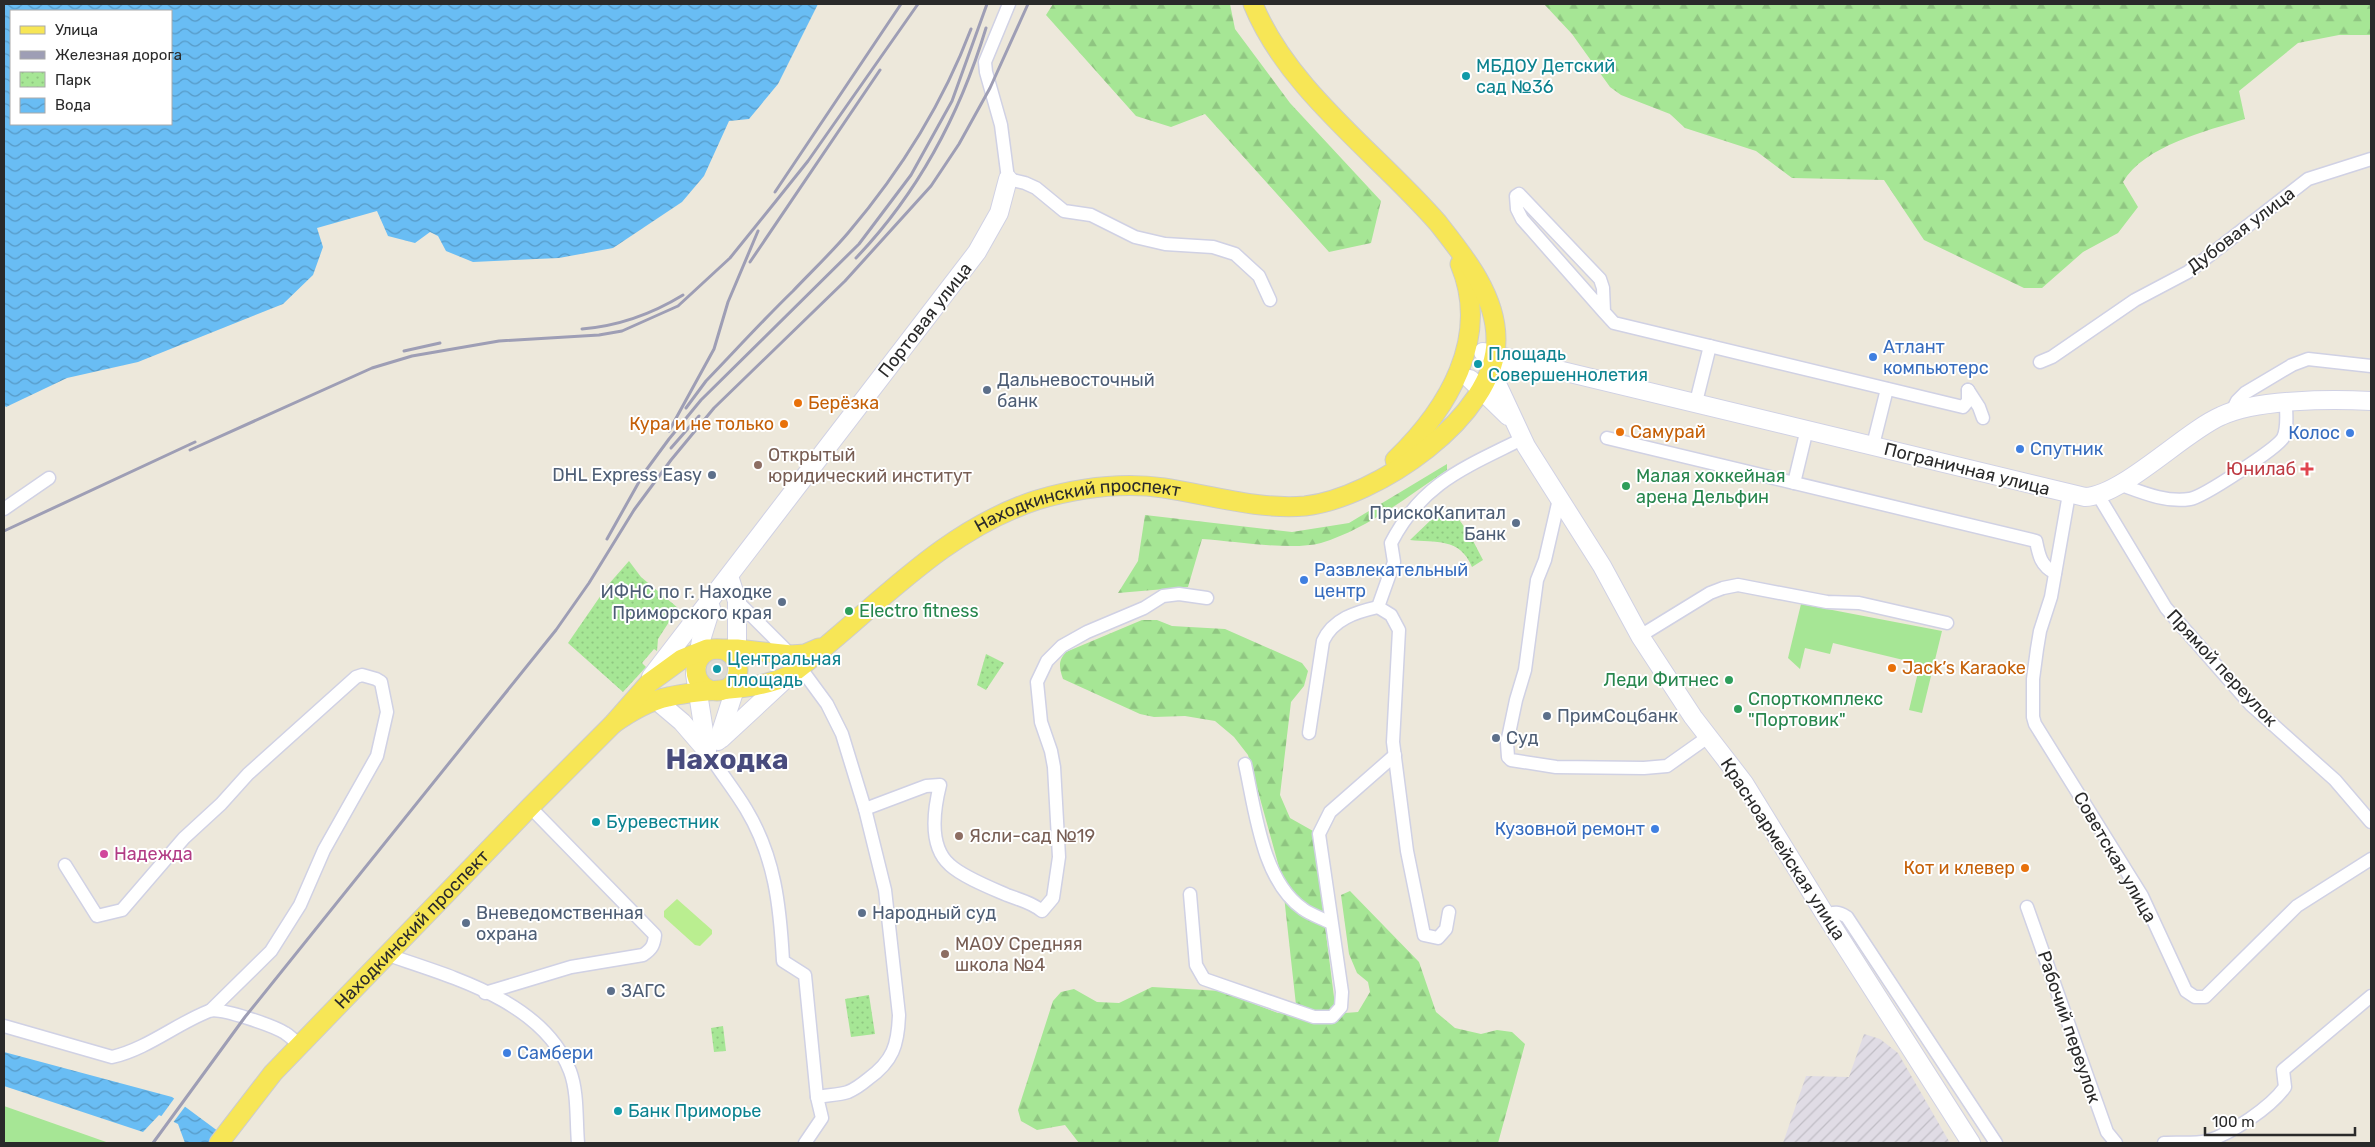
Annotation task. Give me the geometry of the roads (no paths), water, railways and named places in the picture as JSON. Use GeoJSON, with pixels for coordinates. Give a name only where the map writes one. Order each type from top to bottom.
{"type":"FeatureCollection","features":[{"type":"Feature","properties":{"kind":"main road"},"geometry":{"type":"LineString","coordinates":[[1253,4],[1262,27],[1277,52],[1302,82],[1438,223],[1457,246],[1488,297],[1495,324],[1489,359],[1472,377],[1448,395],[1418,436],[1389,466],[1356,492]]}},
{"type":"Feature","properties":{"kind":"main road","name":"Портовая улица"},"geometry":{"type":"LineString","coordinates":[[648,696],[729,576],[977,252],[1000,213],[1008,179]]}},
{"type":"Feature","properties":{"kind":"main road"},"geometry":{"type":"LineString","coordinates":[[1356,492],[1385,476],[1433,443],[1461,416],[1472,377],[1471,310],[1468,290],[1461,267],[1450,242],[1438,223]]}},
{"type":"Feature","properties":{"kind":"main road"},"geometry":{"type":"LineString","coordinates":[[1472,377],[1471,353],[1489,359]]}},
{"type":"Feature","properties":{"kind":"main road","name":"Пограничная улица"},"geometry":{"type":"LineString","coordinates":[[1489,359],[1547,367],[2069,494],[2085,496],[2098,495],[2119,484],[2204,425],[2232,411],[2286,404],[2371,401]]}},
{"type":"Feature","properties":{"kind":"main road","name":"Красноармейская улица"},"geometry":{"type":"LineString","coordinates":[[1489,359],[1519,433]]}},
{"type":"Feature","properties":{"kind":"main road","name":"Красноармейская улица"},"geometry":{"type":"LineString","coordinates":[[1472,377],[1519,433],[1602,566],[1640,636],[1708,737],[1744,783],[1826,916],[1971,1143]]}},
{"type":"Feature","properties":{"kind":"main road","name":"Находкинский проспект"},"geometry":{"type":"LineString","coordinates":[[648,696],[716,691],[736,679],[769,682],[837,636],[952,542],[996,516],[1040,499],[1091,488],[1135,486],[1161,488],[1273,505],[1305,506],[1333,500],[1356,492]]}},
{"type":"Feature","properties":{"kind":"main road"},"geometry":{"type":"LineString","coordinates":[[713,746],[736,679],[737,601],[729,576]]}},
{"type":"Feature","properties":{"kind":"main road"},"geometry":{"type":"LineString","coordinates":[[713,746],[697,693],[697,660],[716,594]]}},
{"type":"Feature","properties":{"kind":"main road"},"geometry":{"type":"LineString","coordinates":[[717,649],[729,653],[734,658],[736,679]]}},
{"type":"Feature","properties":{"kind":"main road","name":"Находкинский проспект"},"geometry":{"type":"LineString","coordinates":[[219,1143],[272,1073],[530,807],[613,724],[628,714],[648,696],[674,664],[697,660],[717,649],[737,649],[793,666]]}},
{"type":"Feature","properties":{"kind":"main road"},"geometry":{"type":"LineString","coordinates":[[697,660],[699,682],[716,691]]}},
{"type":"Feature","properties":{"kind":"main road"},"geometry":{"type":"LineString","coordinates":[[713,746],[793,666]]}},
{"type":"Feature","properties":{"kind":"main road"},"geometry":{"type":"LineString","coordinates":[[648,696],[713,746]]}},
{"type":"Feature","properties":{"kind":"street"},"geometry":{"type":"LineString","coordinates":[[1009,4],[985,62],[1001,126],[1008,179],[1036,188],[1064,211],[1091,215],[1135,237],[1165,244],[1213,247],[1235,254],[1259,276],[1270,300]]}},
{"type":"Feature","properties":{"kind":"street","name":"Дубовая улица"},"geometry":{"type":"LineString","coordinates":[[2040,362],[2052,357],[2135,300],[2188,272],[2308,179],[2353,163],[2371,159]]}},
{"type":"Feature","properties":{"kind":"street"},"geometry":{"type":"LineString","coordinates":[[1604,312],[1603,288],[1600,279],[1519,194],[1516,196],[1515,202],[1522,219],[1604,312],[1614,323],[1962,407],[1968,401],[1968,390],[1979,407],[1983,418]]}},
{"type":"Feature","properties":{"kind":"street"},"geometry":{"type":"LineString","coordinates":[[1696,402],[1710,346]]}},
{"type":"Feature","properties":{"kind":"street"},"geometry":{"type":"LineString","coordinates":[[2232,411],[2237,401],[2245,394],[2292,365],[2308,359],[2371,366]]}},
{"type":"Feature","properties":{"kind":"street"},"geometry":{"type":"LineString","coordinates":[[1873,446],[1887,389]]}},
{"type":"Feature","properties":{"kind":"street"},"geometry":{"type":"LineString","coordinates":[[2119,484],[2158,497],[2179,500],[2201,496],[2278,444],[2286,428],[2286,404]]}},
{"type":"Feature","properties":{"kind":"street"},"geometry":{"type":"LineString","coordinates":[[1794,483],[1807,429]]}},
{"type":"Feature","properties":{"kind":"street"},"geometry":{"type":"LineString","coordinates":[[1378,607],[1394,562],[1391,543],[1411,510],[1433,488],[1452,473],[1519,433]]}},
{"type":"Feature","properties":{"kind":"street"},"geometry":{"type":"LineString","coordinates":[[1607,438],[2036,541],[2039,558],[2047,569],[2055,573]]}},
{"type":"Feature","properties":{"kind":"street"},"geometry":{"type":"LineString","coordinates":[[4,509],[49,478]]}},
{"type":"Feature","properties":{"kind":"street","name":"Советская улица"},"geometry":{"type":"LineString","coordinates":[[2069,494],[2055,573],[2037,649],[2033,679],[2033,717],[2035,724],[2142,896],[2186,991],[2195,997],[2205,997],[2297,906],[2371,859]]}},
{"type":"Feature","properties":{"kind":"street","name":"Прямой переулок"},"geometry":{"type":"LineString","coordinates":[[2098,495],[2166,608],[2251,705],[2335,780],[2371,822]]}},
{"type":"Feature","properties":{"kind":"street"},"geometry":{"type":"LineString","coordinates":[[1559,499],[1545,560],[1537,580],[1525,670],[1516,700],[1508,743],[1508,757],[1511,760],[1556,767],[1644,768],[1667,766],[1708,737]]}},
{"type":"Feature","properties":{"kind":"street"},"geometry":{"type":"LineString","coordinates":[[1640,636],[1710,594],[1722,588],[1738,585],[1827,602],[1859,603],[1947,623]]}},
{"type":"Feature","properties":{"kind":"street"},"geometry":{"type":"LineString","coordinates":[[865,809],[926,786],[940,785],[934,821],[939,848],[944,858],[950,865],[974,878],[1008,895],[1034,904],[1042,911],[1053,898],[1059,842],[1054,767],[1051,751],[1041,722],[1037,682],[1047,662],[1062,646],[1088,632],[1144,608],[1163,596],[1179,594],[1207,598]]}},
{"type":"Feature","properties":{"kind":"street"},"geometry":{"type":"LineString","coordinates":[[737,601],[836,719],[865,809],[889,913],[899,1015],[898,1032],[889,1061],[881,1070],[848,1092],[817,1097]]}},
{"type":"Feature","properties":{"kind":"street"},"geometry":{"type":"LineString","coordinates":[[1309,733],[1323,641],[1326,634],[1334,624],[1358,611],[1378,607],[1391,615],[1399,630],[1393,742],[1407,850],[1424,935],[1438,938],[1446,929],[1449,912]]}},
{"type":"Feature","properties":{"kind":"street"},"geometry":{"type":"LineString","coordinates":[[4,1026],[112,1057],[128,1052],[211,1010],[271,952],[300,905],[324,850],[377,756],[387,712],[381,682],[362,675],[356,677],[248,774],[221,804],[184,838],[122,910],[97,916],[65,866]]}},
{"type":"Feature","properties":{"kind":"street"},"geometry":{"type":"LineString","coordinates":[[713,746],[764,844],[772,868],[780,905],[783,961],[805,975],[817,1097],[822,1118],[805,1143]]}},
{"type":"Feature","properties":{"kind":"street"},"geometry":{"type":"LineString","coordinates":[[1190,894],[1196,965],[1204,978],[1314,1017],[1332,1017],[1341,1007],[1342,992],[1319,834],[1330,812],[1395,755]]}},
{"type":"Feature","properties":{"kind":"street"},"geometry":{"type":"LineString","coordinates":[[1246,764],[1262,843],[1277,881],[1302,909],[1331,923]]}},
{"type":"Feature","properties":{"kind":"street"},"geometry":{"type":"LineString","coordinates":[[485,993],[571,967],[643,955],[651,950],[654,943],[655,935],[530,807]]}},
{"type":"Feature","properties":{"kind":"street","name":"Рабочий переулок"},"geometry":{"type":"LineString","coordinates":[[2027,907],[2100,1115],[2107,1132],[2116,1143]]}},
{"type":"Feature","properties":{"kind":"street"},"geometry":{"type":"LineString","coordinates":[[1826,916],[1831,912],[1840,912],[1847,917],[1996,1143]]}},
{"type":"Feature","properties":{"kind":"street"},"geometry":{"type":"LineString","coordinates":[[388,955],[511,1004],[533,1020],[561,1053],[570,1072],[578,1143]]}},
{"type":"Feature","properties":{"kind":"street"},"geometry":{"type":"LineString","coordinates":[[2164,1143],[2204,1141],[2222,1136],[2245,1121],[2281,1094],[2285,1087],[2283,1070],[2371,996]]}},
{"type":"Feature","properties":{"kind":"street"},"geometry":{"type":"LineString","coordinates":[[211,1010],[240,1015],[272,1026],[286,1033],[299,1045]]}},
{"type":"Feature","properties":{"kind":"water"},"geometry":{"type":"Polygon","coordinates":[[[4,4],[818,4],[778,84],[749,119],[729,121],[704,176],[682,202],[613,248],[559,258],[473,262],[446,251],[438,236],[430,232],[415,243],[388,236],[377,211],[317,228],[323,247],[313,275],[283,304],[138,362],[67,378],[6,407],[4,405],[4,4]]]}},
{"type":"Feature","properties":{"kind":"water"},"geometry":{"type":"Polygon","coordinates":[[[4,1052],[172,1097],[234,1143],[185,1143],[178,1124],[159,1115],[143,1132],[4,1086],[4,1052]]]}},
{"type":"Feature","properties":{"kind":"railway"},"geometry":{"type":"LineString","coordinates":[[775,192],[901,4]]}},
{"type":"Feature","properties":{"kind":"railway"},"geometry":{"type":"LineString","coordinates":[[190,450],[372,368],[412,356],[499,341],[599,335],[622,331],[678,306],[730,258],[808,161],[918,4]]}},
{"type":"Feature","properties":{"kind":"railway"},"geometry":{"type":"LineString","coordinates":[[607,539],[644,473],[701,400],[859,244],[911,175],[952,101],[987,4]]}},
{"type":"Feature","properties":{"kind":"railway"},"geometry":{"type":"LineString","coordinates":[[153,1143],[245,1017],[556,630],[589,583],[634,510],[671,460],[714,408],[845,281],[931,186],[959,144],[990,88],[1028,4]]}},
{"type":"Feature","properties":{"kind":"railway"},"geometry":{"type":"LineString","coordinates":[[856,258],[899,207],[934,151],[963,91],[986,28]]}},
{"type":"Feature","properties":{"kind":"railway"},"geometry":{"type":"LineString","coordinates":[[686,408],[706,381],[821,262],[867,210],[902,162],[933,110],[960,57],[971,29]]}},
{"type":"Feature","properties":{"kind":"railway"},"geometry":{"type":"LineString","coordinates":[[750,262],[880,70]]}},
{"type":"Feature","properties":{"kind":"railway"},"geometry":{"type":"LineString","coordinates":[[669,431],[714,349],[728,302],[758,231]]}},
{"type":"Feature","properties":{"kind":"railway"},"geometry":{"type":"LineString","coordinates":[[582,329],[609,325],[634,318],[659,308],[683,295]]}},
{"type":"Feature","properties":{"kind":"railway"},"geometry":{"type":"LineString","coordinates":[[404,351],[440,343]]}},
{"type":"Feature","properties":{"kind":"railway"},"geometry":{"type":"LineString","coordinates":[[671,448],[699,416]]}},
{"type":"Feature","properties":{"kind":"railway"},"geometry":{"type":"LineString","coordinates":[[4,531],[195,442]]}},
{"type":"Feature","properties":{"kind":"place","name":"МБДОУ Детский сад №36"},"geometry":{"type":"Point","coordinates":[1466,76]}},
{"type":"Feature","properties":{"kind":"place","name":"Атлант компьютерс"},"geometry":{"type":"Point","coordinates":[1873,357]}},
{"type":"Feature","properties":{"kind":"place","name":"Площадь Совершеннолетия"},"geometry":{"type":"Point","coordinates":[1478,364]}},
{"type":"Feature","properties":{"kind":"place","name":"Дальневосточный банк"},"geometry":{"type":"Point","coordinates":[987,390]}},
{"type":"Feature","properties":{"kind":"place","name":"Берёзка"},"geometry":{"type":"Point","coordinates":[798,403]}},
{"type":"Feature","properties":{"kind":"place","name":"Кура и не только"},"geometry":{"type":"Point","coordinates":[784,424]}},
{"type":"Feature","properties":{"kind":"place","name":"Самурай"},"geometry":{"type":"Point","coordinates":[1620,432]}},
{"type":"Feature","properties":{"kind":"place","name":"Колос"},"geometry":{"type":"Point","coordinates":[2350,433]}},
{"type":"Feature","properties":{"kind":"place","name":"Спутник"},"geometry":{"type":"Point","coordinates":[2020,449]}},
{"type":"Feature","properties":{"kind":"place","name":"Открытый юридический институт"},"geometry":{"type":"Point","coordinates":[758,465]}},
{"type":"Feature","properties":{"kind":"place","name":"Юнилаб"},"geometry":{"type":"Point","coordinates":[2307,469]}},
{"type":"Feature","properties":{"kind":"place","name":"DHL Express Easy"},"geometry":{"type":"Point","coordinates":[712,475]}},
{"type":"Feature","properties":{"kind":"place","name":"Малая хоккейная арена Дельфин"},"geometry":{"type":"Point","coordinates":[1626,486]}},
{"type":"Feature","properties":{"kind":"place","name":"ПрискоКапитал Банк"},"geometry":{"type":"Point","coordinates":[1516,523]}},
{"type":"Feature","properties":{"kind":"place","name":"Развлекательный центр"},"geometry":{"type":"Point","coordinates":[1304,580]}},
{"type":"Feature","properties":{"kind":"place","name":"ИФНС по г. Находке Приморского края"},"geometry":{"type":"Point","coordinates":[782,602]}},
{"type":"Feature","properties":{"kind":"place","name":"Electro fitness"},"geometry":{"type":"Point","coordinates":[849,611]}},
{"type":"Feature","properties":{"kind":"place","name":"Jack’s Karaoke"},"geometry":{"type":"Point","coordinates":[1892,668]}},
{"type":"Feature","properties":{"kind":"place","name":"Центральная площадь"},"geometry":{"type":"Point","coordinates":[717,669]}},
{"type":"Feature","properties":{"kind":"place","name":"Леди Фитнес"},"geometry":{"type":"Point","coordinates":[1729,680]}},
{"type":"Feature","properties":{"kind":"place","name":"Спорткомплекс \"Портовик\""},"geometry":{"type":"Point","coordinates":[1738,709]}},
{"type":"Feature","properties":{"kind":"place","name":"ПримСоцбанк"},"geometry":{"type":"Point","coordinates":[1547,716]}},
{"type":"Feature","properties":{"kind":"place","name":"Суд"},"geometry":{"type":"Point","coordinates":[1496,738]}},
{"type":"Feature","properties":{"kind":"place","name":"Буревестник"},"geometry":{"type":"Point","coordinates":[596,822]}},
{"type":"Feature","properties":{"kind":"place","name":"Кузовной ремонт"},"geometry":{"type":"Point","coordinates":[1655,829]}},
{"type":"Feature","properties":{"kind":"place","name":"Ясли-сад №19"},"geometry":{"type":"Point","coordinates":[959,836]}},
{"type":"Feature","properties":{"kind":"place","name":"Надежда"},"geometry":{"type":"Point","coordinates":[104,854]}},
{"type":"Feature","properties":{"kind":"place","name":"Кот и клевер"},"geometry":{"type":"Point","coordinates":[2025,868]}},
{"type":"Feature","properties":{"kind":"place","name":"Народный суд"},"geometry":{"type":"Point","coordinates":[862,913]}},
{"type":"Feature","properties":{"kind":"place","name":"Вневедомственная охрана"},"geometry":{"type":"Point","coordinates":[466,923]}},
{"type":"Feature","properties":{"kind":"place","name":"МАОУ Средняя школа №4"},"geometry":{"type":"Point","coordinates":[945,954]}},
{"type":"Feature","properties":{"kind":"place","name":"ЗАГС"},"geometry":{"type":"Point","coordinates":[611,991]}},
{"type":"Feature","properties":{"kind":"place","name":"Самбери"},"geometry":{"type":"Point","coordinates":[507,1053]}},
{"type":"Feature","properties":{"kind":"place","name":"Банк Приморье"},"geometry":{"type":"Point","coordinates":[618,1111]}},
{"type":"Feature","properties":{"kind":"district","name":"Находка"},"geometry":{"type":"Point","coordinates":[727,759]}}]}
